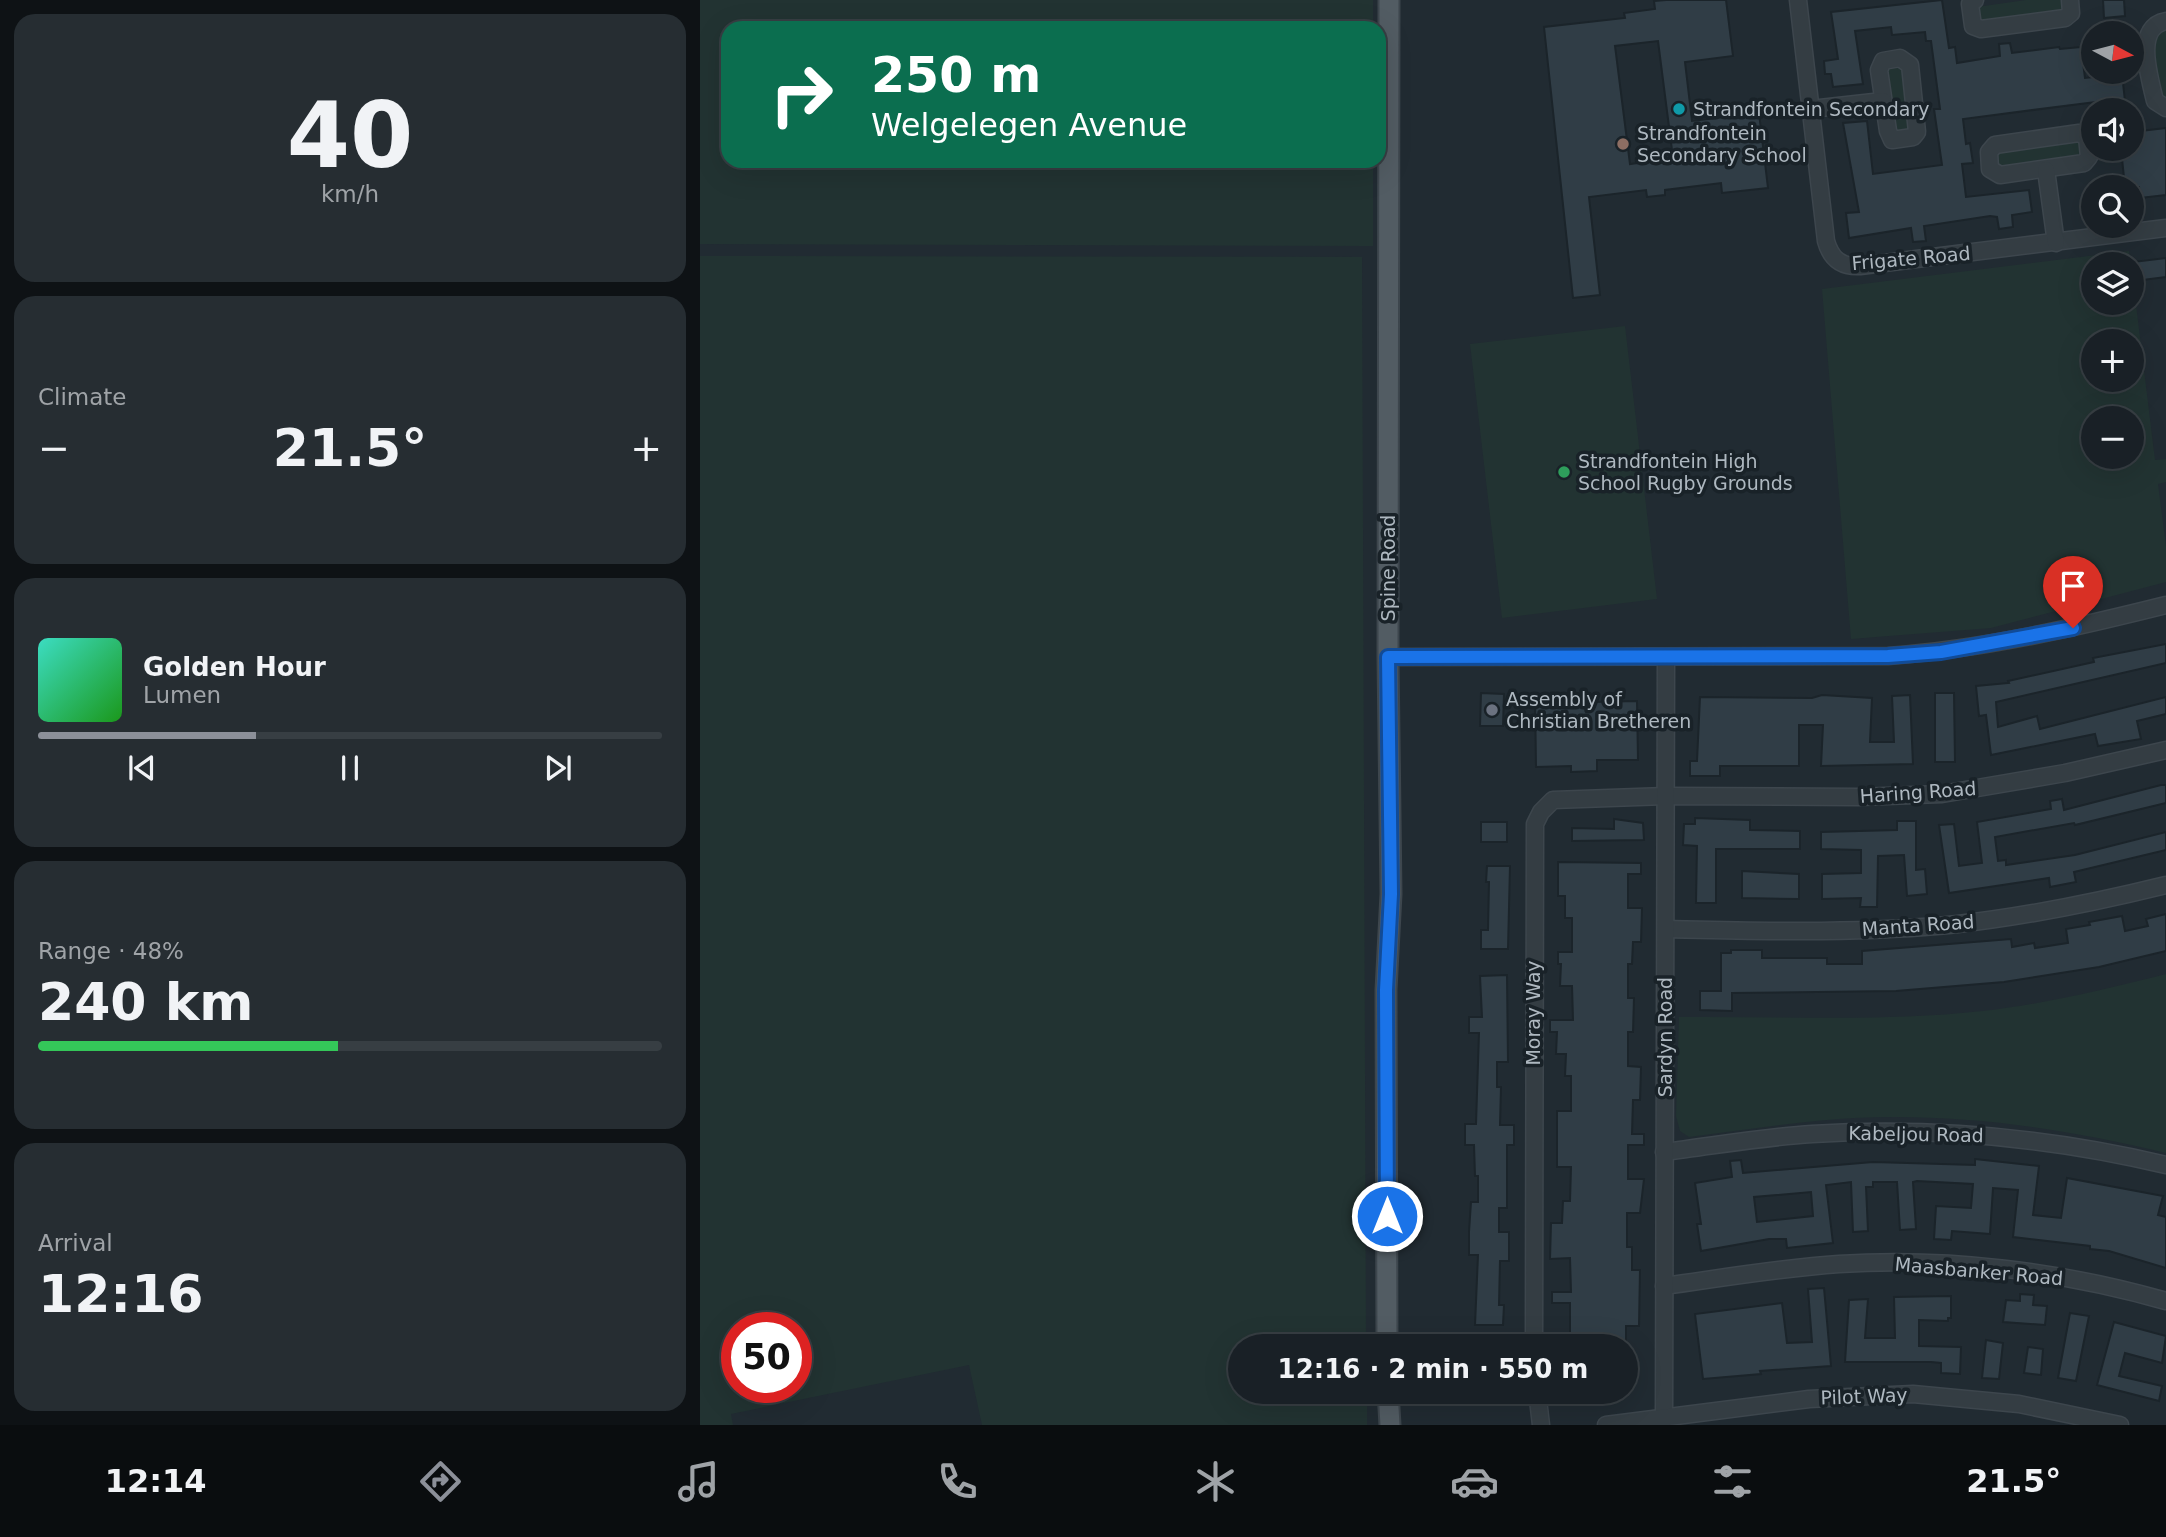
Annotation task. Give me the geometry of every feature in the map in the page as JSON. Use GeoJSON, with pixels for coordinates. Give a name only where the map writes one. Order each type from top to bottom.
{"type":"FeatureCollection","features":[{"type":"Feature","properties":{"kind":"main road","name":"Spine Road"},"geometry":{"type":"LineString","coordinates":[[1387,1334],[1386,990],[1391,894],[1388,657],[1390,0]]}},
{"type":"Feature","properties":{"kind":"main road"},"geometry":{"type":"LineString","coordinates":[[1389,1404],[1390,1425]]}},
{"type":"Feature","properties":{"kind":"street","name":"Frigate Road"},"geometry":{"type":"LineString","coordinates":[[1798,0],[1826,241],[1829,251],[1841,264],[1860,267],[2166,228]]}},
{"type":"Feature","properties":{"kind":"street"},"geometry":{"type":"LineString","coordinates":[[1975,0],[1970,4],[1972,23],[1982,29],[2065,18],[2072,10],[2070,0]]}},
{"type":"Feature","properties":{"kind":"street"},"geometry":{"type":"LineString","coordinates":[[2166,21],[2154,26],[2146,41],[2155,101],[2166,108]]}},
{"type":"Feature","properties":{"kind":"street"},"geometry":{"type":"LineString","coordinates":[[1887,59],[1905,59],[1910,65],[1917,128],[1913,137],[1897,140],[1889,137],[1883,100],[1880,64],[1887,59]]}},
{"type":"Feature","properties":{"kind":"street"},"geometry":{"type":"LineString","coordinates":[[1811,109],[1883,100]]}},
{"type":"Feature","properties":{"kind":"street"},"geometry":{"type":"LineString","coordinates":[[2080,133],[2086,135],[2090,157],[2086,162],[2046,170],[1996,174],[1990,169],[1989,152],[1995,145],[2080,133]]}},
{"type":"Feature","properties":{"kind":"street"},"geometry":{"type":"LineString","coordinates":[[2046,170],[2056,243]]}},
{"type":"Feature","properties":{"kind":"street"},"geometry":{"type":"LineString","coordinates":[[1388,657],[1888,656],[1941,652],[2029,638],[2166,605]]}},
{"type":"Feature","properties":{"kind":"street","name":"Sardyn Road"},"geometry":{"type":"LineString","coordinates":[[1664,1417],[1666,657]]}},
{"type":"Feature","properties":{"kind":"street","name":"Haring Road"},"geometry":{"type":"LineString","coordinates":[[1666,796],[1844,797],[1942,794],[2065,773],[2166,750]]}},
{"type":"Feature","properties":{"kind":"street","name":"Moray Way"},"geometry":{"type":"LineString","coordinates":[[1534,1334],[1532,1147],[1535,824],[1541,811],[1553,800],[1666,796]]}},
{"type":"Feature","properties":{"kind":"street","name":"Manta Road"},"geometry":{"type":"LineString","coordinates":[[1666,929],[1843,929],[1955,924],[2085,904],[2166,885]]}},
{"type":"Feature","properties":{"kind":"street","name":"Kabeljou Road"},"geometry":{"type":"LineString","coordinates":[[1664,1152],[1809,1134],[1917,1131],[2032,1139],[2109,1151],[2166,1165]]}},
{"type":"Feature","properties":{"kind":"street","name":"Maasbanker Road"},"geometry":{"type":"LineString","coordinates":[[1664,1286],[1840,1264],[1949,1264],[2074,1279],[2166,1301]]}},
{"type":"Feature","properties":{"kind":"street","name":"Pilot Way"},"geometry":{"type":"LineString","coordinates":[[1606,1425],[1847,1395],[1913,1394],[2019,1404],[2120,1425]]}},
{"type":"Feature","properties":{"kind":"street"},"geometry":{"type":"LineString","coordinates":[[1539,1404],[1541,1425]]}},
{"type":"Feature","properties":{"kind":"shaded area"},"geometry":{"type":"Polygon","coordinates":[[[700,0],[1373,0],[1373,21],[721,21],[721,168],[1373,168],[1373,246],[700,244],[700,0]]]}},
{"type":"Feature","properties":{"kind":"shaded area"},"geometry":{"type":"Polygon","coordinates":[[[2026,0],[2065,0],[2065,10],[1980,22],[1977,7],[2026,0]]]}},
{"type":"Feature","properties":{"kind":"shaded area"},"geometry":{"type":"Polygon","coordinates":[[[2166,28],[2166,99],[2161,94],[2154,49],[2160,34],[2166,28]]]}},
{"type":"Feature","properties":{"kind":"shaded area"},"geometry":{"type":"Polygon","coordinates":[[[1888,65],[1903,67],[1910,130],[1895,133],[1888,65]]]}},
{"type":"Feature","properties":{"kind":"shaded area"},"geometry":{"type":"Polygon","coordinates":[[[2080,142],[2081,157],[1996,168],[1997,152],[2080,142]]]}},
{"type":"Feature","properties":{"kind":"shaded area"},"geometry":{"type":"Polygon","coordinates":[[[700,256],[1362,257],[1366,1334],[1228,1334],[1228,1404],[1367,1404],[1367,1425],[982,1425],[969,1365],[812,1397],[812,1312],[721,1312],[721,1403],[784,1403],[731,1414],[733,1425],[700,1425],[700,256]]]}},
{"type":"Feature","properties":{"kind":"shaded area"},"geometry":{"type":"Polygon","coordinates":[[[2081,257],[2081,315],[2137,315],[2139,329],[2081,329],[2081,392],[2144,392],[2144,370],[2155,460],[2166,459],[2166,482],[2158,484],[2166,546],[2166,582],[1991,628],[1851,639],[1822,289],[2081,257]]]}},
{"type":"Feature","properties":{"kind":"shaded area","name":"Strandfontein High School Rugby Grounds"},"geometry":{"type":"Polygon","coordinates":[[[1625,326],[1657,599],[1502,618],[1470,344],[1625,326]]]}},
{"type":"Feature","properties":{"kind":"shaded area"},"geometry":{"type":"Polygon","coordinates":[[[2166,974],[2166,1153],[2089,1136],[2011,1124],[1933,1118],[1833,1119],[1689,1137],[1680,1131],[1676,1116],[1679,1017],[1869,1017],[1983,1011],[2052,1000],[2166,974]]]}},
{"type":"Feature","properties":{"kind":"building","name":"Strandfontein Secondary"},"geometry":{"type":"Polygon","coordinates":[[[1726,0],[1733,56],[1685,62],[1692,121],[1759,113],[1768,188],[1722,193],[1721,183],[1665,190],[1665,195],[1647,197],[1646,190],[1589,197],[1600,295],[1573,298],[1544,27],[1625,18],[1624,13],[1655,9],[1654,1],[1726,0]],[[1658,41],[1615,46],[1630,164],[1673,158],[1658,41]]]}},
{"type":"Feature","properties":{"kind":"building"},"geometry":{"type":"Polygon","coordinates":[[[1942,0],[1949,48],[1955,47],[1957,63],[2000,56],[1999,44],[2010,43],[2012,53],[2081,47],[2081,84],[2123,84],[2125,98],[2081,98],[2081,104],[1963,119],[1966,144],[1970,143],[1973,163],[1962,164],[1966,197],[2029,190],[2032,212],[2012,215],[2013,227],[1999,229],[1997,217],[1990,216],[1924,226],[1926,241],[1913,242],[1911,228],[1849,238],[1846,213],[1859,212],[1843,123],[1867,121],[1873,174],[1942,165],[1934,109],[1940,109],[1931,41],[1926,41],[1925,32],[1892,35],[1891,27],[1855,31],[1863,84],[1833,87],[1831,74],[1825,74],[1824,61],[1838,59],[1831,12],[1942,0]]]}},
{"type":"Feature","properties":{"kind":"building"},"geometry":{"type":"Polygon","coordinates":[[[2103,0],[2124,0],[2125,16],[2104,18],[2103,0]]]}},
{"type":"Feature","properties":{"kind":"building"},"geometry":{"type":"Polygon","coordinates":[[[2166,128],[2166,195],[2144,198],[2144,175],[2124,175],[2122,161],[2144,161],[2144,131],[2166,128]]]}},
{"type":"Feature","properties":{"kind":"building"},"geometry":{"type":"Polygon","coordinates":[[[2166,258],[2166,277],[2144,280],[2144,261],[2166,258]]]}},
{"type":"Feature","properties":{"kind":"building"},"geometry":{"type":"Polygon","coordinates":[[[2166,644],[2166,663],[1996,702],[1998,727],[2037,716],[2040,729],[2166,697],[2166,714],[2137,721],[2141,739],[2098,746],[2095,734],[1991,755],[1986,715],[1979,716],[1976,686],[2009,683],[2008,681],[2094,662],[2093,658],[2166,644]]]}},
{"type":"Feature","properties":{"kind":"building","name":"Assembly of Christian Bretheren"},"geometry":{"type":"Polygon","coordinates":[[[1481,693],[1504,694],[1503,726],[1480,726],[1481,693]]]}},
{"type":"Feature","properties":{"kind":"building"},"geometry":{"type":"Polygon","coordinates":[[[1935,693],[1954,693],[1955,762],[1935,762],[1935,693]]]}},
{"type":"Feature","properties":{"kind":"building"},"geometry":{"type":"Polygon","coordinates":[[[1822,695],[1872,698],[1870,742],[1894,742],[1892,696],[1910,695],[1913,764],[1821,766],[1823,725],[1799,725],[1799,766],[1720,766],[1720,776],[1690,776],[1690,761],[1697,761],[1700,697],[1812,698],[1822,695]]]}},
{"type":"Feature","properties":{"kind":"building"},"geometry":{"type":"Polygon","coordinates":[[[1535,696],[1593,697],[1593,702],[1637,701],[1638,760],[1597,760],[1597,771],[1571,772],[1571,766],[1536,767],[1535,696]]]}},
{"type":"Feature","properties":{"kind":"building"},"geometry":{"type":"Polygon","coordinates":[[[2166,785],[2166,803],[2075,825],[2074,823],[1995,837],[1998,861],[2006,860],[2006,865],[2075,855],[2166,832],[2166,850],[2074,872],[2076,882],[2050,887],[2049,878],[1949,893],[1939,825],[1954,824],[1959,866],[1982,863],[1977,822],[2051,809],[2050,801],[2062,799],[2064,810],[2166,785]]]}},
{"type":"Feature","properties":{"kind":"building"},"geometry":{"type":"Polygon","coordinates":[[[1695,818],[1750,820],[1750,830],[1800,831],[1800,849],[1716,849],[1716,903],[1696,903],[1697,846],[1683,845],[1684,824],[1695,824],[1695,818]]]}},
{"type":"Feature","properties":{"kind":"building"},"geometry":{"type":"Polygon","coordinates":[[[1614,819],[1643,823],[1644,840],[1572,841],[1572,828],[1614,829],[1614,819]]]}},
{"type":"Feature","properties":{"kind":"building"},"geometry":{"type":"Polygon","coordinates":[[[1897,821],[1916,821],[1916,870],[1925,869],[1927,894],[1907,896],[1904,855],[1878,856],[1877,907],[1860,907],[1861,898],[1822,899],[1822,874],[1861,873],[1861,850],[1821,849],[1821,832],[1897,830],[1897,821]]]}},
{"type":"Feature","properties":{"kind":"building"},"geometry":{"type":"Polygon","coordinates":[[[1481,822],[1507,822],[1507,842],[1481,842],[1481,822]]]}},
{"type":"Feature","properties":{"kind":"building"},"geometry":{"type":"Polygon","coordinates":[[[1558,862],[1641,863],[1641,874],[1628,874],[1628,908],[1642,908],[1641,942],[1633,942],[1632,964],[1628,964],[1628,998],[1634,998],[1633,1032],[1628,1032],[1628,1066],[1641,1067],[1640,1100],[1633,1100],[1632,1134],[1644,1134],[1644,1145],[1628,1145],[1628,1179],[1644,1179],[1640,1213],[1627,1213],[1627,1247],[1632,1247],[1632,1270],[1640,1270],[1639,1326],[1626,1326],[1626,1334],[1570,1334],[1570,1303],[1552,1303],[1552,1292],[1571,1292],[1570,1258],[1550,1259],[1551,1223],[1562,1223],[1563,1201],[1570,1201],[1571,1167],[1557,1167],[1557,1111],[1571,1111],[1571,1076],[1565,1076],[1566,1054],[1556,1054],[1557,1032],[1550,1032],[1550,1020],[1573,1020],[1572,986],[1560,986],[1561,964],[1558,964],[1558,952],[1572,952],[1572,918],[1565,918],[1565,896],[1558,896],[1558,862]]]}},
{"type":"Feature","properties":{"kind":"building"},"geometry":{"type":"Polygon","coordinates":[[[1487,866],[1510,866],[1508,949],[1481,949],[1481,930],[1488,930],[1487,866]]]}},
{"type":"Feature","properties":{"kind":"building"},"geometry":{"type":"Polygon","coordinates":[[[1742,871],[1799,874],[1799,899],[1742,898],[1742,871]]]}},
{"type":"Feature","properties":{"kind":"building"},"geometry":{"type":"Polygon","coordinates":[[[2166,914],[2166,951],[2099,967],[2004,982],[1896,991],[1732,993],[1732,1011],[1700,1010],[1700,991],[1721,991],[1721,953],[1731,953],[1731,950],[1762,950],[1762,958],[1827,958],[1827,964],[1862,964],[1862,951],[2011,939],[2012,947],[2034,943],[2035,948],[2068,943],[2066,929],[2090,925],[2089,922],[2122,916],[2125,931],[2148,926],[2146,919],[2166,914]]]}},
{"type":"Feature","properties":{"kind":"building"},"geometry":{"type":"Polygon","coordinates":[[[1507,975],[1508,1062],[1497,1062],[1497,1087],[1501,1087],[1500,1125],[1514,1125],[1514,1145],[1507,1145],[1507,1208],[1499,1208],[1499,1232],[1509,1232],[1509,1261],[1500,1261],[1499,1305],[1504,1305],[1503,1325],[1475,1325],[1478,1255],[1469,1255],[1469,1232],[1471,1202],[1478,1202],[1478,1176],[1475,1176],[1474,1145],[1465,1145],[1465,1124],[1476,1124],[1479,1033],[1469,1033],[1469,1017],[1482,1017],[1480,976],[1507,975]]]}},
{"type":"Feature","properties":{"kind":"building"},"geometry":{"type":"Polygon","coordinates":[[[1975,1159],[2039,1166],[2033,1215],[2061,1218],[2067,1178],[2163,1196],[2158,1215],[2166,1217],[2166,1268],[2109,1251],[2090,1249],[2090,1246],[2013,1237],[2018,1190],[1993,1188],[1990,1234],[1952,1231],[1951,1240],[1934,1239],[1936,1206],[1971,1208],[1973,1184],[1917,1181],[1913,1182],[1916,1229],[1900,1230],[1897,1182],[1873,1182],[1873,1187],[1866,1187],[1868,1231],[1853,1232],[1851,1182],[1826,1185],[1833,1243],[1787,1248],[1786,1239],[1769,1239],[1701,1251],[1697,1224],[1701,1224],[1695,1183],[1732,1177],[1730,1161],[1741,1160],[1743,1173],[1873,1162],[1975,1165],[1975,1159]],[[1811,1192],[1754,1197],[1757,1222],[1813,1216],[1811,1192]]]}},
{"type":"Feature","properties":{"kind":"building"},"geometry":{"type":"Polygon","coordinates":[[[1824,1288],[1831,1366],[1760,1371],[1761,1374],[1703,1379],[1695,1314],[1782,1303],[1787,1343],[1812,1342],[1808,1289],[1824,1288]]]}},
{"type":"Feature","properties":{"kind":"building"},"geometry":{"type":"Polygon","coordinates":[[[2020,1294],[2034,1295],[2033,1305],[2047,1306],[2045,1325],[2003,1322],[2006,1300],[2020,1301],[2020,1294]]]}},
{"type":"Feature","properties":{"kind":"building"},"geometry":{"type":"Polygon","coordinates":[[[1951,1296],[1951,1318],[1948,1318],[1948,1321],[1919,1320],[1919,1346],[1961,1347],[1960,1374],[1941,1373],[1941,1363],[1845,1362],[1849,1300],[1868,1299],[1865,1338],[1895,1338],[1894,1297],[1951,1296]]]}},
{"type":"Feature","properties":{"kind":"building"},"geometry":{"type":"Polygon","coordinates":[[[2070,1313],[2089,1316],[2076,1381],[2058,1378],[2070,1313]]]}},
{"type":"Feature","properties":{"kind":"building"},"geometry":{"type":"Polygon","coordinates":[[[2114,1322],[2166,1336],[2162,1363],[2125,1353],[2119,1376],[2162,1386],[2159,1401],[2097,1385],[2114,1322]]]}},
{"type":"Feature","properties":{"kind":"building"},"geometry":{"type":"Polygon","coordinates":[[[1986,1340],[2003,1343],[1999,1379],[1982,1378],[1986,1340]]]}},
{"type":"Feature","properties":{"kind":"building"},"geometry":{"type":"Polygon","coordinates":[[[2028,1347],[2043,1349],[2041,1375],[2024,1373],[2028,1347]]]}},
{"type":"Feature","properties":{"kind":"place","name":"Strandfontein Secondary"},"geometry":{"type":"Point","coordinates":[1679,109]}},
{"type":"Feature","properties":{"kind":"place","name":"Strandfontein Secondary School"},"geometry":{"type":"Point","coordinates":[1623,144]}},
{"type":"Feature","properties":{"kind":"place","name":"Strandfontein High School Rugby Grounds"},"geometry":{"type":"Point","coordinates":[1564,472]}},
{"type":"Feature","properties":{"kind":"place","name":"Assembly of Christian Bretheren"},"geometry":{"type":"Point","coordinates":[1492,710]}},
{"type":"Feature","properties":{"kind":"route"},"geometry":{"type":"LineString","coordinates":[[1387,1216],[1386,990],[1391,894],[1388,657],[1888,656],[1941,652],[2073,628]]}}]}
